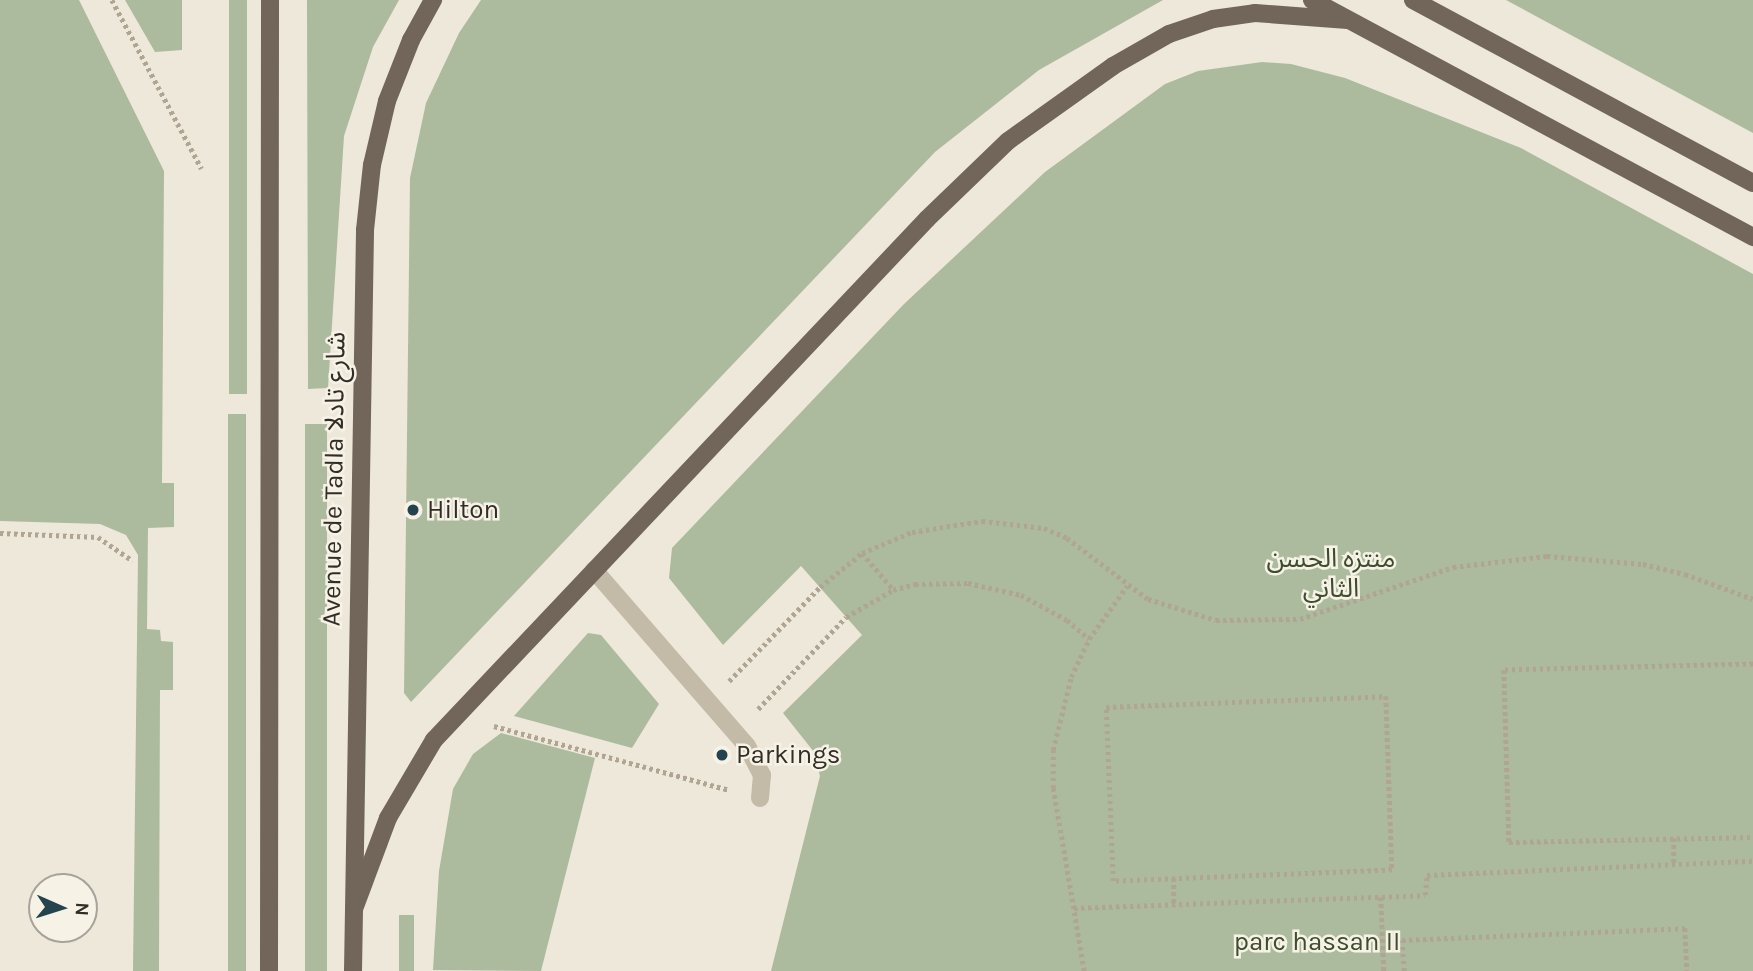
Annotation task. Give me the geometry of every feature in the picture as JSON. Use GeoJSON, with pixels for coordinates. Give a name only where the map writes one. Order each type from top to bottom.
{"type":"FeatureCollection","features":[{"type":"Feature","properties":{"kind":"main road"},"geometry":{"type":"LineString","coordinates":[[269,971],[270,0]]}},
{"type":"Feature","properties":{"kind":"main road","name":"Avenue de Tadla شارع تادلا"},"geometry":{"type":"LineString","coordinates":[[353,971],[365,230],[372,165],[387,102],[411,40],[433,0]]}},
{"type":"Feature","properties":{"kind":"main road"},"geometry":{"type":"LineString","coordinates":[[1312,0],[1753,237]]}},
{"type":"Feature","properties":{"kind":"main road"},"geometry":{"type":"LineString","coordinates":[[1413,0],[1753,183]]}},
{"type":"Feature","properties":{"kind":"main road"},"geometry":{"type":"LineString","coordinates":[[354,909],[388,818],[434,740],[928,219],[1008,141],[1061,101],[1169,34],[1213,19],[1291,13],[1348,20]]}},
{"type":"Feature","properties":{"kind":"lane"},"geometry":{"type":"LineString","coordinates":[[594,570],[757,760],[762,775],[761,798]]}},
{"type":"Feature","properties":{"kind":"path"},"geometry":{"type":"LineString","coordinates":[[112,0],[202,169]]}},
{"type":"Feature","properties":{"kind":"path"},"geometry":{"type":"LineString","coordinates":[[709,702],[820,587],[862,553],[901,536],[947,525],[1017,523],[1068,538],[1127,586],[1193,615],[1269,622],[1333,611],[1453,568],[1547,556],[1643,564],[1685,574],[1753,598]]}},
{"type":"Feature","properties":{"kind":"path"},"geometry":{"type":"LineString","coordinates":[[0,533],[98,537],[133,561]]}},
{"type":"Feature","properties":{"kind":"path"},"geometry":{"type":"LineString","coordinates":[[862,553],[893,590]]}},
{"type":"Feature","properties":{"kind":"path"},"geometry":{"type":"LineString","coordinates":[[735,733],[846,617],[893,590],[942,582],[995,587],[1044,606],[1090,639]]}},
{"type":"Feature","properties":{"kind":"path"},"geometry":{"type":"LineString","coordinates":[[1084,971],[1053,788],[1053,750],[1059,713],[1090,639],[1127,586]]}},
{"type":"Feature","properties":{"kind":"path"},"geometry":{"type":"LineString","coordinates":[[1753,664],[1504,670],[1509,842],[1753,837]]}},
{"type":"Feature","properties":{"kind":"path"},"geometry":{"type":"LineString","coordinates":[[1386,696],[1392,870],[1174,878],[1113,881],[1106,707],[1386,696]]}},
{"type":"Feature","properties":{"kind":"path"},"geometry":{"type":"LineString","coordinates":[[494,726],[761,798]]}},
{"type":"Feature","properties":{"kind":"path"},"geometry":{"type":"LineString","coordinates":[[1674,838],[1674,864]]}},
{"type":"Feature","properties":{"kind":"path"},"geometry":{"type":"LineString","coordinates":[[1074,908],[1425,895],[1427,874],[1753,861]]}},
{"type":"Feature","properties":{"kind":"path"},"geometry":{"type":"LineString","coordinates":[[1174,878],[1174,904]]}},
{"type":"Feature","properties":{"kind":"path"},"geometry":{"type":"LineString","coordinates":[[1381,897],[1384,971]]}},
{"type":"Feature","properties":{"kind":"path"},"geometry":{"type":"LineString","coordinates":[[1404,971],[1402,940],[1685,928],[1687,971]]}},
{"type":"Feature","properties":{"kind":"green space"},"geometry":{"type":"Polygon","coordinates":[[[0,0],[79,0],[164,171],[162,483],[174,483],[174,527],[148,528],[147,629],[160,630],[161,641],[173,642],[173,690],[160,690],[159,971],[133,971],[138,555],[126,535],[100,524],[0,521],[0,0]]]}},
{"type":"Feature","properties":{"kind":"green space"},"geometry":{"type":"Polygon","coordinates":[[[125,0],[182,0],[182,50],[155,52],[125,0]]]}},
{"type":"Feature","properties":{"kind":"green space"},"geometry":{"type":"Polygon","coordinates":[[[229,0],[247,0],[247,394],[229,394],[229,0]]]}},
{"type":"Feature","properties":{"kind":"green space"},"geometry":{"type":"Polygon","coordinates":[[[307,0],[399,0],[373,47],[344,136],[328,388],[308,389],[307,0]]]}},
{"type":"Feature","properties":{"kind":"green space"},"geometry":{"type":"Polygon","coordinates":[[[481,0],[1163,0],[1039,70],[935,152],[411,702],[404,693],[410,178],[426,103],[459,33],[481,0]]]}},
{"type":"Feature","properties":{"kind":"green space"},"geometry":{"type":"Polygon","coordinates":[[[1506,0],[1753,0],[1753,133],[1506,0]]]}},
{"type":"Feature","properties":{"kind":"green space","name":"منتزه الحسن الثاني"},"geometry":{"type":"Polygon","coordinates":[[[1262,62],[1291,64],[1345,78],[1521,148],[1753,274],[1753,971],[771,971],[820,776],[814,752],[783,713],[862,635],[801,566],[723,645],[669,578],[672,548],[904,304],[1045,172],[1165,84],[1198,71],[1262,62]]]}},
{"type":"Feature","properties":{"kind":"green space"},"geometry":{"type":"Polygon","coordinates":[[[228,414],[246,414],[246,971],[228,971],[228,414]]]}},
{"type":"Feature","properties":{"kind":"green space"},"geometry":{"type":"Polygon","coordinates":[[[305,424],[327,424],[327,971],[305,971],[305,424]]]}},
{"type":"Feature","properties":{"kind":"green space"},"geometry":{"type":"Polygon","coordinates":[[[588,633],[601,635],[659,704],[632,748],[514,716],[588,633]]]}},
{"type":"Feature","properties":{"kind":"green space"},"geometry":{"type":"Polygon","coordinates":[[[501,733],[595,758],[541,971],[433,970],[439,871],[453,789],[473,754],[501,733]]]}},
{"type":"Feature","properties":{"kind":"green space"},"geometry":{"type":"Polygon","coordinates":[[[399,915],[414,915],[414,971],[399,971],[399,915]]]}},
{"type":"Feature","properties":{"kind":"place","name":"Hilton"},"geometry":{"type":"Point","coordinates":[413,510]}},
{"type":"Feature","properties":{"kind":"place","name":"Parkings"},"geometry":{"type":"Point","coordinates":[722,755]}},
{"type":"Feature","properties":{"kind":"park label","name":"parc hassan II"},"geometry":{"type":"Point","coordinates":[1317,942]}}]}
